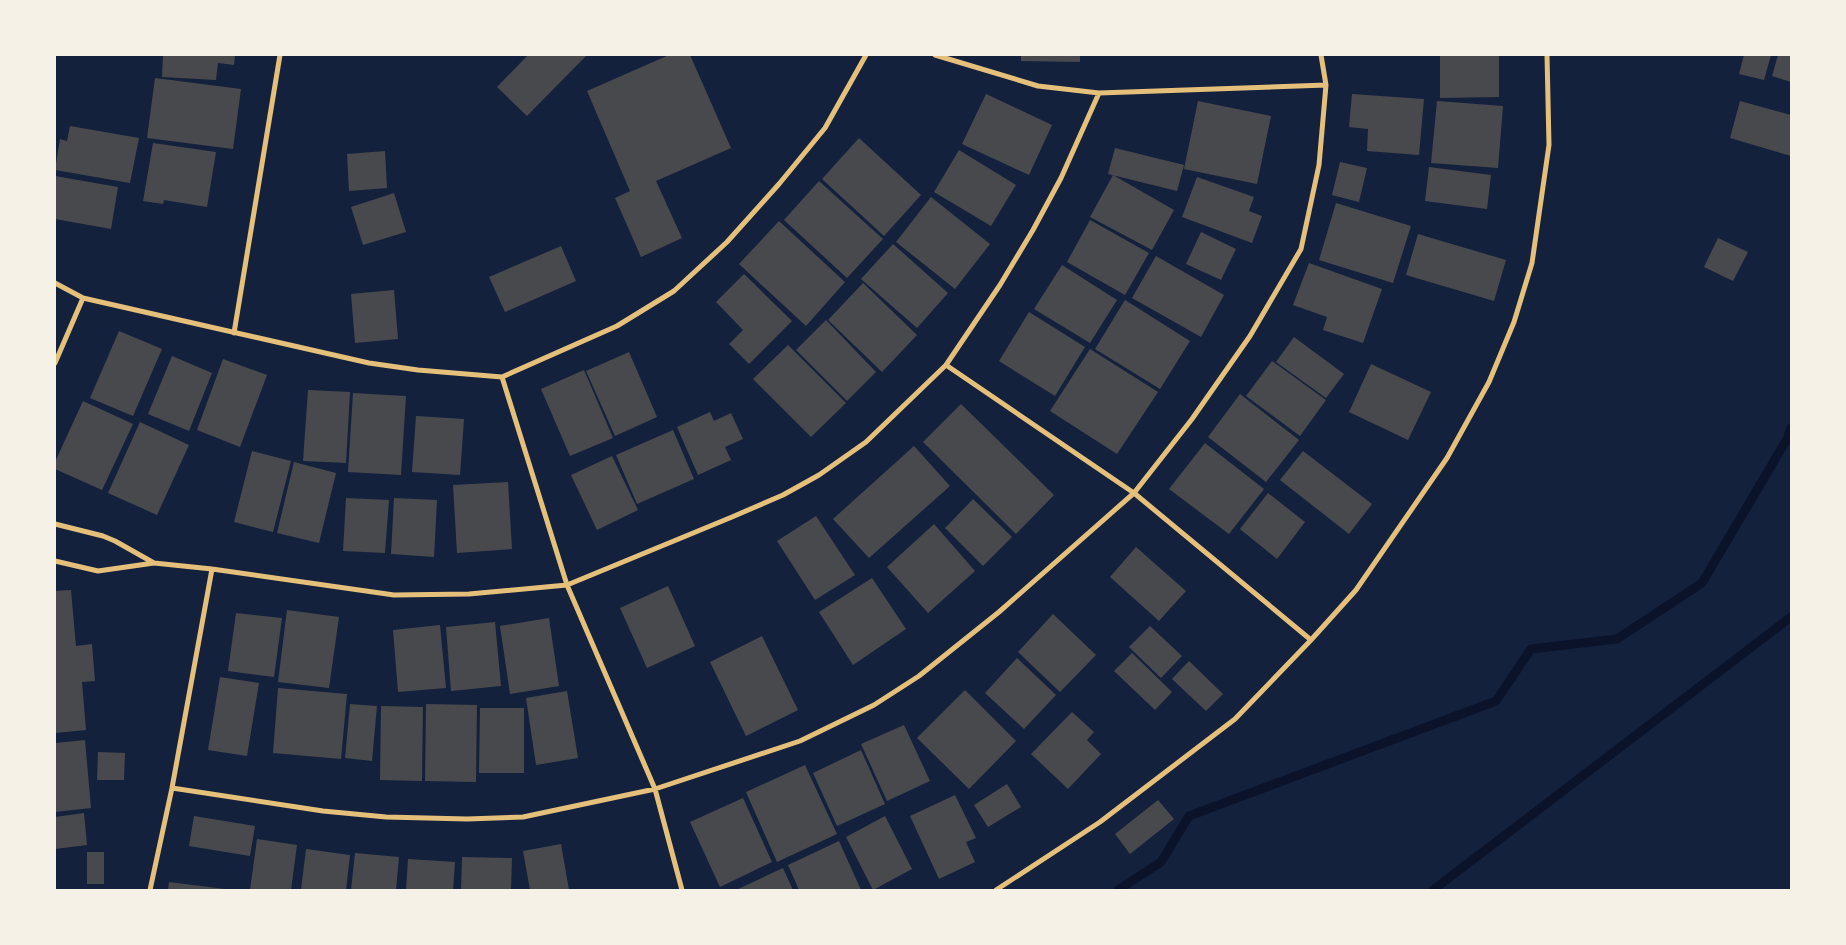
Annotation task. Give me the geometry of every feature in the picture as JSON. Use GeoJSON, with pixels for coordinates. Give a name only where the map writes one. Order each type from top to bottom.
{"type":"FeatureCollection","features":[{"type":"Feature","properties":{"kind":"street"},"geometry":{"type":"LineString","coordinates":[[234,333],[280,55]]}},
{"type":"Feature","properties":{"kind":"street"},"geometry":{"type":"LineString","coordinates":[[55,283],[83,298],[369,363],[418,370],[502,377],[617,326],[674,291],[726,242],[779,184],[825,128],[866,55]]}},
{"type":"Feature","properties":{"kind":"street"},"geometry":{"type":"LineString","coordinates":[[935,55],[1038,86],[1099,93],[1326,85]]}},
{"type":"Feature","properties":{"kind":"street"},"geometry":{"type":"LineString","coordinates":[[172,788],[323,811],[386,817],[467,819],[523,817],[655,789],[800,741],[874,705],[918,676],[999,612],[1134,494],[1192,419],[1250,336],[1301,249],[1319,166],[1326,85],[1321,55]]}},
{"type":"Feature","properties":{"kind":"street"},"geometry":{"type":"LineString","coordinates":[[996,890],[1100,822],[1235,719],[1312,640],[1356,590],[1447,458],[1489,382],[1514,322],[1532,263],[1549,145],[1547,55]]}},
{"type":"Feature","properties":{"kind":"street"},"geometry":{"type":"LineString","coordinates":[[55,561],[98,571],[154,563],[212,569],[394,595],[470,594],[567,585],[783,495],[819,475],[866,442],[946,365],[1000,285],[1033,230],[1061,178],[1099,93]]}},
{"type":"Feature","properties":{"kind":"street"},"geometry":{"type":"LineString","coordinates":[[55,363],[83,298]]}},
{"type":"Feature","properties":{"kind":"street"},"geometry":{"type":"LineString","coordinates":[[946,365],[1134,494],[1312,640]]}},
{"type":"Feature","properties":{"kind":"street"},"geometry":{"type":"LineString","coordinates":[[502,377],[567,585],[655,789],[682,890]]}},
{"type":"Feature","properties":{"kind":"street"},"geometry":{"type":"LineString","coordinates":[[55,524],[103,536],[154,563]]}},
{"type":"Feature","properties":{"kind":"street"},"geometry":{"type":"LineString","coordinates":[[150,890],[172,788],[212,569]]}},
{"type":"Feature","properties":{"kind":"building"},"geometry":{"type":"Polygon","coordinates":[[[163,55],[235,55],[234,65],[218,63],[216,80],[162,77],[163,55]]]}},
{"type":"Feature","properties":{"kind":"building"},"geometry":{"type":"Polygon","coordinates":[[[528,55],[587,55],[527,116],[497,87],[528,55]]]}},
{"type":"Feature","properties":{"kind":"building"},"geometry":{"type":"Polygon","coordinates":[[[669,55],[690,55],[731,148],[656,181],[682,238],[641,257],[615,198],[630,191],[587,91],[669,55]]]}},
{"type":"Feature","properties":{"kind":"building"},"geometry":{"type":"Polygon","coordinates":[[[1021,55],[1080,55],[1080,62],[1021,61],[1021,55]]]}},
{"type":"Feature","properties":{"kind":"building"},"geometry":{"type":"Polygon","coordinates":[[[1440,55],[1499,55],[1499,97],[1440,98],[1440,55]]]}},
{"type":"Feature","properties":{"kind":"building"},"geometry":{"type":"Polygon","coordinates":[[[1744,55],[1771,55],[1764,80],[1739,74],[1744,55]]]}},
{"type":"Feature","properties":{"kind":"building"},"geometry":{"type":"Polygon","coordinates":[[[1778,55],[1791,55],[1791,82],[1772,76],[1778,55]]]}},
{"type":"Feature","properties":{"kind":"building"},"geometry":{"type":"Polygon","coordinates":[[[155,78],[241,89],[233,149],[147,138],[155,78]]]}},
{"type":"Feature","properties":{"kind":"building"},"geometry":{"type":"Polygon","coordinates":[[[986,94],[1052,125],[1029,175],[962,144],[986,94]]]}},
{"type":"Feature","properties":{"kind":"building"},"geometry":{"type":"Polygon","coordinates":[[[1352,94],[1424,99],[1419,155],[1367,151],[1368,129],[1349,127],[1352,94]]]}},
{"type":"Feature","properties":{"kind":"building"},"geometry":{"type":"Polygon","coordinates":[[[1198,101],[1271,116],[1257,184],[1184,169],[1198,101]]]}},
{"type":"Feature","properties":{"kind":"building"},"geometry":{"type":"Polygon","coordinates":[[[1437,101],[1503,106],[1498,168],[1431,163],[1437,101]]]}},
{"type":"Feature","properties":{"kind":"building"},"geometry":{"type":"Polygon","coordinates":[[[1740,101],[1791,115],[1791,156],[1730,138],[1740,101]]]}},
{"type":"Feature","properties":{"kind":"building"},"geometry":{"type":"Polygon","coordinates":[[[70,126],[139,138],[130,183],[55,170],[60,139],[67,141],[70,126]]]}},
{"type":"Feature","properties":{"kind":"building"},"geometry":{"type":"Polygon","coordinates":[[[859,138],[921,195],[884,236],[822,179],[859,138]]]}},
{"type":"Feature","properties":{"kind":"building"},"geometry":{"type":"Polygon","coordinates":[[[153,143],[216,152],[207,207],[164,200],[163,204],[143,201],[153,143]]]}},
{"type":"Feature","properties":{"kind":"building"},"geometry":{"type":"Polygon","coordinates":[[[1115,148],[1184,165],[1177,191],[1108,174],[1115,148]]]}},
{"type":"Feature","properties":{"kind":"building"},"geometry":{"type":"Polygon","coordinates":[[[959,150],[1016,185],[991,226],[934,192],[959,150]]]}},
{"type":"Feature","properties":{"kind":"building"},"geometry":{"type":"Polygon","coordinates":[[[385,151],[387,188],[349,191],[347,154],[385,151]]]}},
{"type":"Feature","properties":{"kind":"building"},"geometry":{"type":"Polygon","coordinates":[[[1340,162],[1367,168],[1359,202],[1332,195],[1340,162]]]}},
{"type":"Feature","properties":{"kind":"building"},"geometry":{"type":"Polygon","coordinates":[[[1429,167],[1491,175],[1487,209],[1425,201],[1429,167]]]}},
{"type":"Feature","properties":{"kind":"building"},"geometry":{"type":"Polygon","coordinates":[[[1113,175],[1174,210],[1152,250],[1090,217],[1113,175]]]}},
{"type":"Feature","properties":{"kind":"building"},"geometry":{"type":"Polygon","coordinates":[[[55,176],[118,187],[111,229],[55,219],[55,176]]]}},
{"type":"Feature","properties":{"kind":"building"},"geometry":{"type":"Polygon","coordinates":[[[1197,177],[1254,197],[1249,211],[1262,216],[1252,243],[1182,217],[1197,177]]]}},
{"type":"Feature","properties":{"kind":"building"},"geometry":{"type":"Polygon","coordinates":[[[819,181],[883,239],[847,278],[784,220],[819,181]]]}},
{"type":"Feature","properties":{"kind":"building"},"geometry":{"type":"Polygon","coordinates":[[[394,193],[406,232],[363,245],[351,207],[394,193]]]}},
{"type":"Feature","properties":{"kind":"building"},"geometry":{"type":"Polygon","coordinates":[[[931,197],[990,244],[955,289],[896,242],[931,197]]]}},
{"type":"Feature","properties":{"kind":"building"},"geometry":{"type":"Polygon","coordinates":[[[1336,203],[1411,226],[1393,283],[1319,260],[1336,203]]]}},
{"type":"Feature","properties":{"kind":"building"},"geometry":{"type":"Polygon","coordinates":[[[1090,220],[1149,253],[1125,295],[1067,262],[1090,220]]]}},
{"type":"Feature","properties":{"kind":"building"},"geometry":{"type":"Polygon","coordinates":[[[779,221],[845,282],[806,326],[739,264],[779,221]]]}},
{"type":"Feature","properties":{"kind":"building"},"geometry":{"type":"Polygon","coordinates":[[[1201,232],[1236,249],[1221,280],[1186,264],[1201,232]]]}},
{"type":"Feature","properties":{"kind":"building"},"geometry":{"type":"Polygon","coordinates":[[[1418,234],[1506,260],[1494,301],[1406,275],[1418,234]]]}},
{"type":"Feature","properties":{"kind":"building"},"geometry":{"type":"Polygon","coordinates":[[[1718,238],[1748,252],[1733,281],[1704,267],[1718,238]]]}},
{"type":"Feature","properties":{"kind":"building"},"geometry":{"type":"Polygon","coordinates":[[[893,244],[948,293],[917,328],[861,279],[893,244]]]}},
{"type":"Feature","properties":{"kind":"building"},"geometry":{"type":"Polygon","coordinates":[[[561,246],[576,281],[505,312],[489,277],[561,246]]]}},
{"type":"Feature","properties":{"kind":"building"},"geometry":{"type":"Polygon","coordinates":[[[1156,256],[1224,295],[1201,337],[1132,298],[1156,256]]]}},
{"type":"Feature","properties":{"kind":"building"},"geometry":{"type":"Polygon","coordinates":[[[1309,263],[1382,289],[1363,343],[1323,330],[1327,317],[1293,305],[1309,263]]]}},
{"type":"Feature","properties":{"kind":"building"},"geometry":{"type":"Polygon","coordinates":[[[1062,265],[1117,300],[1090,343],[1034,309],[1062,265]]]}},
{"type":"Feature","properties":{"kind":"building"},"geometry":{"type":"Polygon","coordinates":[[[744,274],[792,321],[749,364],[729,344],[743,330],[716,302],[744,274]]]}},
{"type":"Feature","properties":{"kind":"building"},"geometry":{"type":"Polygon","coordinates":[[[863,283],[917,335],[882,372],[828,320],[863,283]]]}},
{"type":"Feature","properties":{"kind":"building"},"geometry":{"type":"Polygon","coordinates":[[[394,290],[398,339],[355,343],[351,294],[394,290]]]}},
{"type":"Feature","properties":{"kind":"building"},"geometry":{"type":"Polygon","coordinates":[[[1125,300],[1190,341],[1160,389],[1095,349],[1125,300]]]}},
{"type":"Feature","properties":{"kind":"building"},"geometry":{"type":"Polygon","coordinates":[[[1029,312],[1085,347],[1055,396],[999,361],[1029,312]]]}},
{"type":"Feature","properties":{"kind":"building"},"geometry":{"type":"Polygon","coordinates":[[[826,320],[876,372],[847,401],[796,350],[826,320]]]}},
{"type":"Feature","properties":{"kind":"building"},"geometry":{"type":"Polygon","coordinates":[[[119,331],[162,349],[133,416],[90,398],[119,331]]]}},
{"type":"Feature","properties":{"kind":"building"},"geometry":{"type":"Polygon","coordinates":[[[1294,337],[1344,374],[1326,398],[1276,362],[1294,337]]]}},
{"type":"Feature","properties":{"kind":"building"},"geometry":{"type":"Polygon","coordinates":[[[788,345],[846,403],[811,437],[753,379],[788,345]]]}},
{"type":"Feature","properties":{"kind":"building"},"geometry":{"type":"Polygon","coordinates":[[[1090,349],[1158,392],[1117,454],[1050,411],[1090,349]]]}},
{"type":"Feature","properties":{"kind":"building"},"geometry":{"type":"Polygon","coordinates":[[[629,352],[657,417],[615,436],[586,371],[629,352]]]}},
{"type":"Feature","properties":{"kind":"building"},"geometry":{"type":"Polygon","coordinates":[[[172,356],[212,373],[189,431],[148,414],[172,356]]]}},
{"type":"Feature","properties":{"kind":"building"},"geometry":{"type":"Polygon","coordinates":[[[223,359],[267,375],[240,447],[197,430],[223,359]]]}},
{"type":"Feature","properties":{"kind":"building"},"geometry":{"type":"Polygon","coordinates":[[[1272,361],[1326,400],[1300,436],[1246,396],[1272,361]]]}},
{"type":"Feature","properties":{"kind":"building"},"geometry":{"type":"Polygon","coordinates":[[[1371,364],[1431,392],[1408,440],[1349,412],[1371,364]]]}},
{"type":"Feature","properties":{"kind":"building"},"geometry":{"type":"Polygon","coordinates":[[[584,370],[613,438],[570,456],[541,389],[584,370]]]}},
{"type":"Feature","properties":{"kind":"building"},"geometry":{"type":"Polygon","coordinates":[[[308,390],[350,392],[346,463],[303,461],[308,390]]]}},
{"type":"Feature","properties":{"kind":"building"},"geometry":{"type":"Polygon","coordinates":[[[353,393],[406,396],[401,475],[348,472],[353,393]]]}},
{"type":"Feature","properties":{"kind":"building"},"geometry":{"type":"Polygon","coordinates":[[[1240,394],[1299,440],[1266,482],[1208,437],[1240,394]]]}},
{"type":"Feature","properties":{"kind":"building"},"geometry":{"type":"Polygon","coordinates":[[[83,401],[133,424],[102,490],[55,469],[55,462],[83,401]]]}},
{"type":"Feature","properties":{"kind":"building"},"geometry":{"type":"Polygon","coordinates":[[[961,404],[1054,495],[1016,534],[923,442],[961,404]]]}},
{"type":"Feature","properties":{"kind":"building"},"geometry":{"type":"Polygon","coordinates":[[[710,412],[714,421],[731,413],[743,439],[725,447],[731,460],[698,475],[677,427],[710,412]]]}},
{"type":"Feature","properties":{"kind":"building"},"geometry":{"type":"Polygon","coordinates":[[[416,416],[464,419],[460,475],[412,472],[416,416]]]}},
{"type":"Feature","properties":{"kind":"building"},"geometry":{"type":"Polygon","coordinates":[[[140,422],[189,445],[157,515],[108,493],[140,422]]]}},
{"type":"Feature","properties":{"kind":"building"},"geometry":{"type":"Polygon","coordinates":[[[673,430],[694,479],[637,504],[616,455],[673,430]]]}},
{"type":"Feature","properties":{"kind":"building"},"geometry":{"type":"Polygon","coordinates":[[[1205,443],[1264,489],[1229,534],[1169,489],[1205,443]]]}},
{"type":"Feature","properties":{"kind":"building"},"geometry":{"type":"Polygon","coordinates":[[[914,446],[950,486],[869,558],[833,519],[914,446]]]}},
{"type":"Feature","properties":{"kind":"building"},"geometry":{"type":"Polygon","coordinates":[[[252,451],[291,461],[273,532],[234,522],[252,451]]]}},
{"type":"Feature","properties":{"kind":"building"},"geometry":{"type":"Polygon","coordinates":[[[1303,451],[1372,504],[1349,534],[1280,480],[1303,451]]]}},
{"type":"Feature","properties":{"kind":"building"},"geometry":{"type":"Polygon","coordinates":[[[612,456],[638,510],[597,530],[571,475],[612,456]]]}},
{"type":"Feature","properties":{"kind":"building"},"geometry":{"type":"Polygon","coordinates":[[[294,462],[336,473],[319,543],[277,533],[294,462]]]}},
{"type":"Feature","properties":{"kind":"building"},"geometry":{"type":"Polygon","coordinates":[[[508,482],[512,549],[457,553],[453,485],[508,482]]]}},
{"type":"Feature","properties":{"kind":"building"},"geometry":{"type":"Polygon","coordinates":[[[1268,493],[1305,522],[1277,559],[1240,529],[1268,493]]]}},
{"type":"Feature","properties":{"kind":"building"},"geometry":{"type":"Polygon","coordinates":[[[346,498],[389,500],[385,553],[343,551],[346,498]]]}},
{"type":"Feature","properties":{"kind":"building"},"geometry":{"type":"Polygon","coordinates":[[[394,498],[437,500],[434,557],[391,554],[394,498]]]}},
{"type":"Feature","properties":{"kind":"building"},"geometry":{"type":"Polygon","coordinates":[[[973,499],[1012,537],[983,566],[945,528],[973,499]]]}},
{"type":"Feature","properties":{"kind":"building"},"geometry":{"type":"Polygon","coordinates":[[[816,516],[855,575],[815,600],[777,541],[816,516]]]}},
{"type":"Feature","properties":{"kind":"building"},"geometry":{"type":"Polygon","coordinates":[[[934,524],[975,571],[928,613],[887,567],[934,524]]]}},
{"type":"Feature","properties":{"kind":"building"},"geometry":{"type":"Polygon","coordinates":[[[1136,547],[1186,591],[1159,621],[1110,577],[1136,547]]]}},
{"type":"Feature","properties":{"kind":"building"},"geometry":{"type":"Polygon","coordinates":[[[872,578],[906,629],[853,665],[819,612],[872,578]]]}},
{"type":"Feature","properties":{"kind":"building"},"geometry":{"type":"Polygon","coordinates":[[[668,586],[695,646],[647,668],[620,608],[668,586]]]}},
{"type":"Feature","properties":{"kind":"building"},"geometry":{"type":"Polygon","coordinates":[[[71,590],[76,646],[92,644],[95,681],[82,682],[86,730],[55,733],[55,591],[71,590]]]}},
{"type":"Feature","properties":{"kind":"building"},"geometry":{"type":"Polygon","coordinates":[[[287,610],[339,617],[329,688],[278,682],[287,610]]]}},
{"type":"Feature","properties":{"kind":"building"},"geometry":{"type":"Polygon","coordinates":[[[236,613],[282,618],[274,677],[228,671],[236,613]]]}},
{"type":"Feature","properties":{"kind":"building"},"geometry":{"type":"Polygon","coordinates":[[[1053,614],[1096,655],[1060,692],[1018,652],[1053,614]]]}},
{"type":"Feature","properties":{"kind":"building"},"geometry":{"type":"Polygon","coordinates":[[[549,618],[559,686],[510,694],[500,626],[549,618]]]}},
{"type":"Feature","properties":{"kind":"building"},"geometry":{"type":"Polygon","coordinates":[[[495,622],[501,686],[451,691],[446,627],[495,622]]]}},
{"type":"Feature","properties":{"kind":"building"},"geometry":{"type":"Polygon","coordinates":[[[440,625],[446,688],[398,692],[393,630],[440,625]]]}},
{"type":"Feature","properties":{"kind":"building"},"geometry":{"type":"Polygon","coordinates":[[[1150,626],[1182,656],[1161,678],[1129,647],[1150,626]]]}},
{"type":"Feature","properties":{"kind":"building"},"geometry":{"type":"Polygon","coordinates":[[[762,636],[798,710],[746,736],[710,662],[762,636]]]}},
{"type":"Feature","properties":{"kind":"building"},"geometry":{"type":"Polygon","coordinates":[[[1132,653],[1172,692],[1155,710],[1114,671],[1132,653]]]}},
{"type":"Feature","properties":{"kind":"building"},"geometry":{"type":"Polygon","coordinates":[[[1017,658],[1056,695],[1024,729],[985,693],[1017,658]]]}},
{"type":"Feature","properties":{"kind":"building"},"geometry":{"type":"Polygon","coordinates":[[[1189,661],[1223,694],[1206,711],[1172,679],[1189,661]]]}},
{"type":"Feature","properties":{"kind":"building"},"geometry":{"type":"Polygon","coordinates":[[[220,677],[259,683],[247,756],[208,750],[220,677]]]}},
{"type":"Feature","properties":{"kind":"building"},"geometry":{"type":"Polygon","coordinates":[[[278,688],[347,694],[341,759],[273,753],[278,688]]]}},
{"type":"Feature","properties":{"kind":"building"},"geometry":{"type":"Polygon","coordinates":[[[965,690],[1016,741],[969,789],[917,738],[965,690]]]}},
{"type":"Feature","properties":{"kind":"building"},"geometry":{"type":"Polygon","coordinates":[[[567,691],[578,758],[536,765],[526,698],[567,691]]]}},
{"type":"Feature","properties":{"kind":"building"},"geometry":{"type":"Polygon","coordinates":[[[350,704],[377,706],[372,761],[345,758],[350,704]]]}},
{"type":"Feature","properties":{"kind":"building"},"geometry":{"type":"Polygon","coordinates":[[[426,704],[477,705],[476,782],[425,781],[426,704]]]}},
{"type":"Feature","properties":{"kind":"building"},"geometry":{"type":"Polygon","coordinates":[[[381,706],[423,707],[422,781],[380,780],[381,706]]]}},
{"type":"Feature","properties":{"kind":"building"},"geometry":{"type":"Polygon","coordinates":[[[480,708],[524,708],[524,773],[479,773],[480,708]]]}},
{"type":"Feature","properties":{"kind":"building"},"geometry":{"type":"Polygon","coordinates":[[[1072,712],[1094,732],[1087,740],[1101,754],[1068,789],[1031,754],[1072,712]]]}},
{"type":"Feature","properties":{"kind":"building"},"geometry":{"type":"Polygon","coordinates":[[[904,725],[930,781],[887,801],[861,744],[904,725]]]}},
{"type":"Feature","properties":{"kind":"building"},"geometry":{"type":"Polygon","coordinates":[[[85,740],[91,808],[55,812],[55,743],[85,740]]]}},
{"type":"Feature","properties":{"kind":"building"},"geometry":{"type":"Polygon","coordinates":[[[861,750],[885,804],[837,826],[813,773],[861,750]]]}},
{"type":"Feature","properties":{"kind":"building"},"geometry":{"type":"Polygon","coordinates":[[[98,752],[125,753],[124,780],[97,780],[98,752]]]}},
{"type":"Feature","properties":{"kind":"building"},"geometry":{"type":"Polygon","coordinates":[[[805,765],[837,834],[777,862],[746,792],[805,765]]]}},
{"type":"Feature","properties":{"kind":"building"},"geometry":{"type":"Polygon","coordinates":[[[1007,784],[1021,807],[988,827],[974,805],[1007,784]]]}},
{"type":"Feature","properties":{"kind":"building"},"geometry":{"type":"Polygon","coordinates":[[[955,795],[976,838],[966,842],[975,862],[939,879],[910,816],[955,795]]]}},
{"type":"Feature","properties":{"kind":"building"},"geometry":{"type":"Polygon","coordinates":[[[743,798],[772,862],[720,887],[690,822],[743,798]]]}},
{"type":"Feature","properties":{"kind":"building"},"geometry":{"type":"Polygon","coordinates":[[[1158,800],[1174,819],[1130,854],[1115,834],[1158,800]]]}},
{"type":"Feature","properties":{"kind":"building"},"geometry":{"type":"Polygon","coordinates":[[[84,813],[87,845],[55,849],[55,817],[84,813]]]}},
{"type":"Feature","properties":{"kind":"building"},"geometry":{"type":"Polygon","coordinates":[[[194,816],[255,826],[250,856],[189,846],[194,816]]]}},
{"type":"Feature","properties":{"kind":"building"},"geometry":{"type":"Polygon","coordinates":[[[885,816],[912,869],[873,890],[846,837],[885,816]]]}},
{"type":"Feature","properties":{"kind":"building"},"geometry":{"type":"Polygon","coordinates":[[[257,839],[297,845],[291,890],[250,890],[257,839]]]}},
{"type":"Feature","properties":{"kind":"building"},"geometry":{"type":"Polygon","coordinates":[[[839,841],[861,890],[799,890],[788,865],[839,841]]]}},
{"type":"Feature","properties":{"kind":"building"},"geometry":{"type":"Polygon","coordinates":[[[561,844],[569,890],[530,890],[523,851],[561,844]]]}},
{"type":"Feature","properties":{"kind":"building"},"geometry":{"type":"Polygon","coordinates":[[[306,849],[350,855],[346,890],[301,890],[306,849]]]}},
{"type":"Feature","properties":{"kind":"building"},"geometry":{"type":"Polygon","coordinates":[[[87,852],[104,852],[104,884],[87,884],[87,852]]]}},
{"type":"Feature","properties":{"kind":"building"},"geometry":{"type":"Polygon","coordinates":[[[355,853],[399,857],[396,890],[351,890],[355,853]]]}},
{"type":"Feature","properties":{"kind":"building"},"geometry":{"type":"Polygon","coordinates":[[[462,857],[512,858],[511,890],[461,890],[462,857]]]}},
{"type":"Feature","properties":{"kind":"building"},"geometry":{"type":"Polygon","coordinates":[[[408,859],[455,862],[453,890],[406,890],[408,859]]]}},
{"type":"Feature","properties":{"kind":"building"},"geometry":{"type":"Polygon","coordinates":[[[783,868],[793,890],[736,890],[783,868]]]}},
{"type":"Feature","properties":{"kind":"building"},"geometry":{"type":"Polygon","coordinates":[[[169,882],[225,889],[225,890],[168,890],[169,882]]]}},
{"type":"Feature","properties":{"kind":"waterway"},"geometry":{"type":"LineString","coordinates":[[1118,890],[1161,862],[1189,816],[1496,701],[1531,649],[1617,639],[1702,583],[1787,439],[1791,428]]}},
{"type":"Feature","properties":{"kind":"waterway"},"geometry":{"type":"LineString","coordinates":[[1433,890],[1791,617]]}}]}
